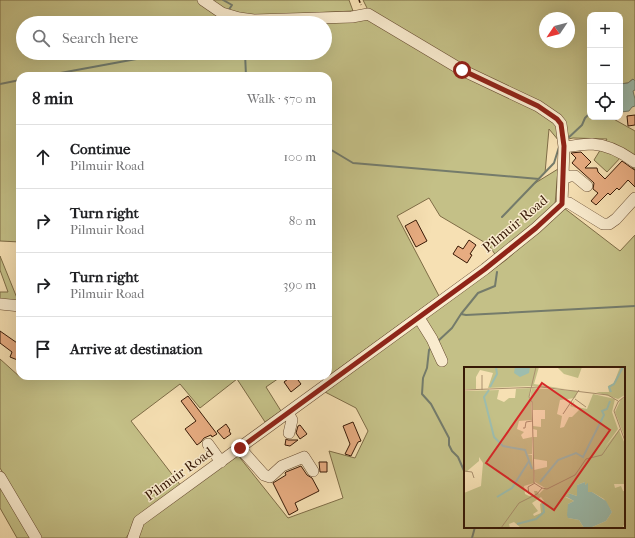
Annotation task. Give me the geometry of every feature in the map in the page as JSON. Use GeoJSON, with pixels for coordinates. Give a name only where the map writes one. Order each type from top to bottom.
{"type":"FeatureCollection","features":[{"type":"Feature","properties":{"kind":"street"},"geometry":{"type":"LineString","coordinates":[[203,0],[222,13],[232,16]]}},
{"type":"Feature","properties":{"kind":"street"},"geometry":{"type":"LineString","coordinates":[[332,18],[352,18],[368,14],[360,2]]}},
{"type":"Feature","properties":{"kind":"street","name":"Pilmuir Road"},"geometry":{"type":"LineString","coordinates":[[132,538],[139,521],[485,269],[536,228],[562,204],[564,146],[561,124],[557,119],[538,106],[462,70],[368,14]]}},
{"type":"Feature","properties":{"kind":"street"},"geometry":{"type":"LineString","coordinates":[[564,146],[591,144],[599,145],[625,155],[635,162]]}},
{"type":"Feature","properties":{"kind":"street"},"geometry":{"type":"LineString","coordinates":[[563,179],[570,176],[576,176],[586,186]]}},
{"type":"Feature","properties":{"kind":"street"},"geometry":{"type":"LineString","coordinates":[[562,202],[569,203],[603,224],[609,224],[616,219],[635,198]]}},
{"type":"Feature","properties":{"kind":"street"},"geometry":{"type":"LineString","coordinates":[[0,304],[16,306]]}},
{"type":"Feature","properties":{"kind":"street"},"geometry":{"type":"LineString","coordinates":[[419,318],[442,361]]}},
{"type":"Feature","properties":{"kind":"street"},"geometry":{"type":"LineString","coordinates":[[288,413],[292,420],[289,433]]}},
{"type":"Feature","properties":{"kind":"street"},"geometry":{"type":"LineString","coordinates":[[208,444],[221,462]]}},
{"type":"Feature","properties":{"kind":"street"},"geometry":{"type":"LineString","coordinates":[[240,448],[264,475],[270,477],[282,466],[304,457],[313,471]]}},
{"type":"Feature","properties":{"kind":"street"},"geometry":{"type":"LineString","coordinates":[[0,477],[36,538]]}},
{"type":"Feature","properties":{"kind":"shaded area"},"geometry":{"type":"Polygon","coordinates":[[[0,0],[349,0],[353,11],[251,16],[16,16],[16,60],[332,60],[332,23],[353,22],[367,8],[363,0],[635,0],[635,81],[633,79],[628,83],[623,84],[623,12],[587,12],[587,120],[615,120],[635,131],[635,170],[622,156],[607,172],[594,160],[607,139],[573,138],[559,141],[549,129],[545,173],[532,185],[558,169],[555,205],[496,256],[489,245],[440,216],[429,198],[397,216],[439,296],[332,373],[332,72],[16,72],[16,242],[0,241],[0,0]]]}},
{"type":"Feature","properties":{"kind":"shaded area"},"geometry":{"type":"Polygon","coordinates":[[[633,79],[635,81],[635,90],[633,91],[635,106],[629,111],[623,112],[623,84],[628,83],[633,79]]]}},
{"type":"Feature","properties":{"kind":"shaded area"},"geometry":{"type":"Polygon","coordinates":[[[564,208],[620,251],[635,235],[635,538],[136,538],[140,526],[237,454],[288,518],[343,498],[329,451],[355,458],[368,431],[356,408],[325,392],[506,260],[564,208]]]}},
{"type":"Feature","properties":{"kind":"shaded area"},"geometry":{"type":"Polygon","coordinates":[[[0,256],[16,296],[16,303],[0,302],[0,292],[8,292],[0,270],[0,256]]]}},
{"type":"Feature","properties":{"kind":"shaded area"},"geometry":{"type":"Polygon","coordinates":[[[0,359],[16,373],[16,380],[236,380],[200,408],[180,384],[131,421],[181,486],[130,532],[126,538],[41,538],[0,468],[0,359]]]}},
{"type":"Feature","properties":{"kind":"shaded area"},"geometry":{"type":"Polygon","coordinates":[[[238,380],[276,380],[266,387],[281,411],[265,422],[238,380]]]}},
{"type":"Feature","properties":{"kind":"shaded area"},"geometry":{"type":"Polygon","coordinates":[[[0,485],[32,538],[17,538],[0,508],[0,485]]]}},
{"type":"Feature","properties":{"kind":"building"},"geometry":{"type":"Polygon","coordinates":[[[635,115],[635,125],[628,126],[627,116],[635,115]]]}},
{"type":"Feature","properties":{"kind":"building"},"geometry":{"type":"Polygon","coordinates":[[[581,152],[591,162],[585,168],[597,168],[598,172],[605,179],[622,161],[635,170],[635,187],[628,180],[619,190],[617,188],[610,195],[608,193],[596,205],[591,201],[598,193],[593,189],[594,183],[572,163],[576,158],[571,153],[581,152]]]}},
{"type":"Feature","properties":{"kind":"building"},"geometry":{"type":"Polygon","coordinates":[[[416,220],[427,241],[416,247],[405,226],[416,220]]]}},
{"type":"Feature","properties":{"kind":"building"},"geometry":{"type":"Polygon","coordinates":[[[469,240],[476,245],[470,254],[472,255],[467,263],[453,254],[458,246],[463,249],[469,240]]]}},
{"type":"Feature","properties":{"kind":"building"},"geometry":{"type":"Polygon","coordinates":[[[0,331],[16,342],[16,359],[10,357],[12,352],[0,343],[0,331]]]}},
{"type":"Feature","properties":{"kind":"building"},"geometry":{"type":"Polygon","coordinates":[[[287,380],[298,380],[301,384],[291,392],[284,382],[287,380]]]}},
{"type":"Feature","properties":{"kind":"building"},"geometry":{"type":"Polygon","coordinates":[[[188,396],[217,434],[212,437],[211,435],[204,438],[197,445],[185,429],[196,421],[181,401],[188,396]]]}},
{"type":"Feature","properties":{"kind":"building"},"geometry":{"type":"Polygon","coordinates":[[[353,422],[361,441],[358,442],[351,456],[345,454],[350,444],[343,426],[353,422]]]}},
{"type":"Feature","properties":{"kind":"building"},"geometry":{"type":"Polygon","coordinates":[[[226,424],[231,434],[224,439],[217,431],[226,424]]]}},
{"type":"Feature","properties":{"kind":"building"},"geometry":{"type":"Polygon","coordinates":[[[300,425],[307,434],[300,439],[296,433],[298,426],[300,425]]]}},
{"type":"Feature","properties":{"kind":"building"},"geometry":{"type":"Polygon","coordinates":[[[286,439],[298,440],[290,446],[285,445],[286,439]]]}},
{"type":"Feature","properties":{"kind":"building"},"geometry":{"type":"Polygon","coordinates":[[[319,462],[327,462],[327,472],[320,472],[319,462]]]}},
{"type":"Feature","properties":{"kind":"building"},"geometry":{"type":"Polygon","coordinates":[[[301,466],[307,475],[312,478],[319,491],[295,503],[298,510],[289,515],[273,483],[286,475],[286,472],[301,466]]]}},
{"type":"Feature","properties":{"kind":"waterway"},"geometry":{"type":"LineString","coordinates":[[223,0],[232,5],[228,11]]}},
{"type":"Feature","properties":{"kind":"waterway"},"geometry":{"type":"LineString","coordinates":[[66,72],[131,60]]}},
{"type":"Feature","properties":{"kind":"waterway"},"geometry":{"type":"LineString","coordinates":[[245,60],[246,72]]}},
{"type":"Feature","properties":{"kind":"waterway"},"geometry":{"type":"LineString","coordinates":[[0,84],[16,81]]}},
{"type":"Feature","properties":{"kind":"waterway"},"geometry":{"type":"LineString","coordinates":[[566,140],[582,125],[587,116]]}},
{"type":"Feature","properties":{"kind":"waterway"},"geometry":{"type":"LineString","coordinates":[[502,217],[554,163],[559,147]]}},
{"type":"Feature","properties":{"kind":"waterway"},"geometry":{"type":"LineString","coordinates":[[332,150],[353,163],[539,179]]}},
{"type":"Feature","properties":{"kind":"waterway"},"geometry":{"type":"LineString","coordinates":[[437,342],[452,328],[478,293],[495,286],[497,272]]}},
{"type":"Feature","properties":{"kind":"waterway"},"geometry":{"type":"LineString","coordinates":[[461,314],[466,315],[635,306]]}},
{"type":"Feature","properties":{"kind":"waterway"},"geometry":{"type":"LineString","coordinates":[[431,348],[429,350],[427,368],[423,378],[422,394],[431,404],[449,438],[449,445],[458,457],[464,471]]}},
{"type":"Feature","properties":{"kind":"waterway"},"geometry":{"type":"LineString","coordinates":[[472,538],[475,528]]}},
{"type":"Feature","properties":{"kind":"route"},"geometry":{"type":"LineString","coordinates":[[240,448],[485,269],[536,228],[562,204],[564,146],[561,124],[557,119],[538,106],[462,70]]}}]}
